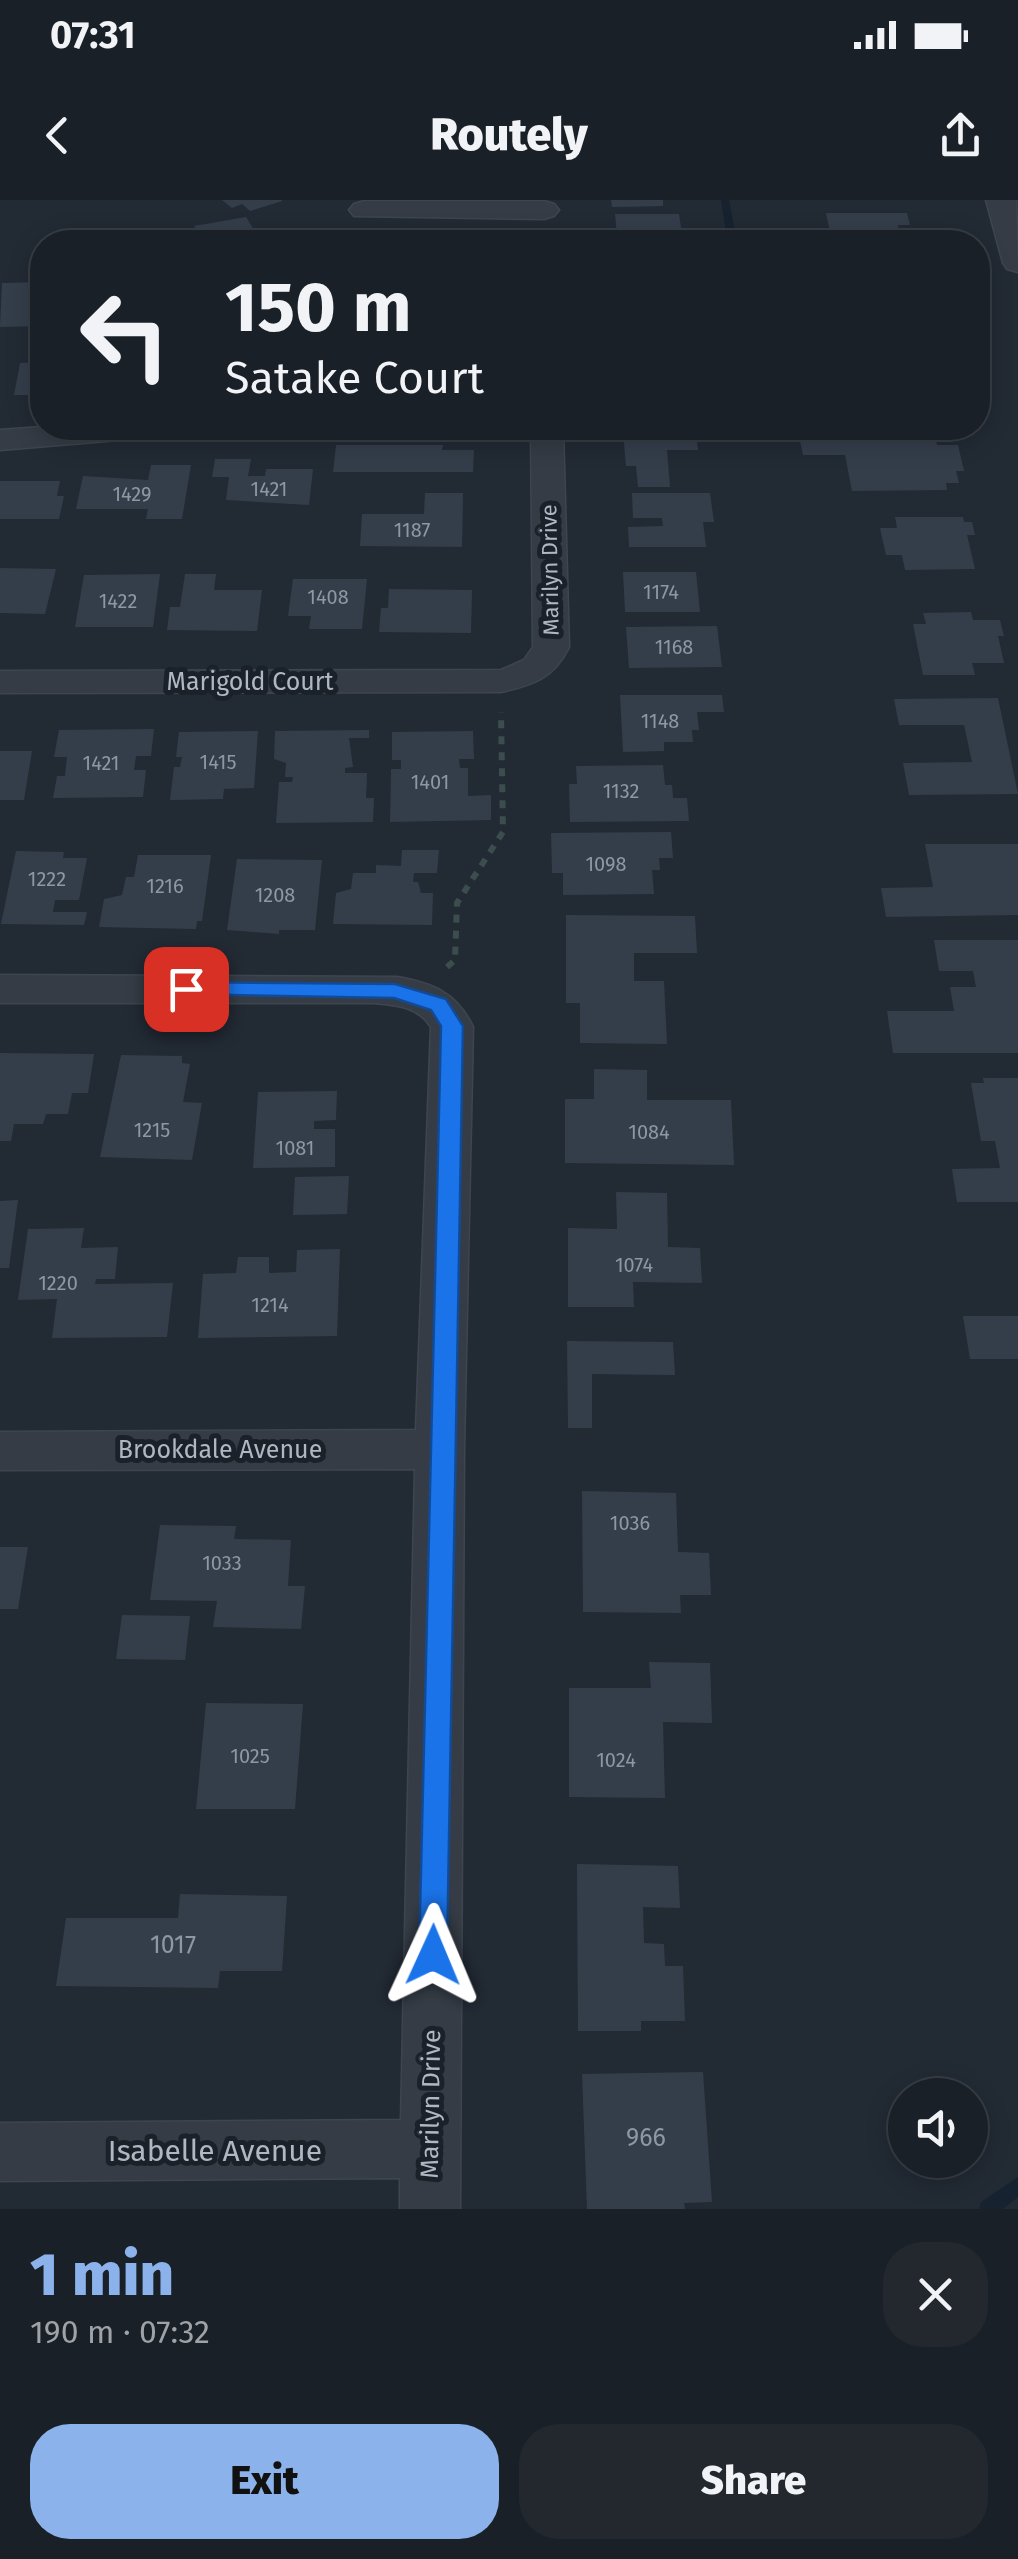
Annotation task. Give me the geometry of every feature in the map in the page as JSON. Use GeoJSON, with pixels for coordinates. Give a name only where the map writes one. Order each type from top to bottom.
{"type":"FeatureCollection","features":[{"type":"Feature","properties":{"kind":"street"},"geometry":{"type":"LineString","coordinates":[[1001,200],[1018,263]]}},
{"type":"Feature","properties":{"kind":"street"},"geometry":{"type":"LineString","coordinates":[[364,210],[544,205],[545,230]]}},
{"type":"Feature","properties":{"kind":"street"},"geometry":{"type":"LineString","coordinates":[[0,440],[30,437]]}},
{"type":"Feature","properties":{"kind":"street","name":"Marilyn Drive"},"geometry":{"type":"LineString","coordinates":[[501,681],[528,675],[542,665],[551,647],[548,440]]}},
{"type":"Feature","properties":{"kind":"street","name":"Marigold Court"},"geometry":{"type":"LineString","coordinates":[[0,682],[501,681]]}},
{"type":"Feature","properties":{"kind":"street"},"geometry":{"type":"LineString","coordinates":[[0,989],[373,989],[419,996]]}},
{"type":"Feature","properties":{"kind":"street","name":"Marilyn Drive"},"geometry":{"type":"LineString","coordinates":[[419,996],[439,1004],[452,1026],[440,1450],[430,2209]]}},
{"type":"Feature","properties":{"kind":"street","name":"Brookdale Avenue"},"geometry":{"type":"LineString","coordinates":[[0,1451],[440,1450]]}},
{"type":"Feature","properties":{"kind":"street","name":"Isabelle Avenue"},"geometry":{"type":"LineString","coordinates":[[0,2152],[430,2149]]}},
{"type":"Feature","properties":{"kind":"path"},"geometry":{"type":"LineString","coordinates":[[419,996],[455,960],[462,888],[503,832],[501,681]]}},
{"type":"Feature","properties":{"kind":"building"},"geometry":{"type":"Polygon","coordinates":[[[222,200],[282,201],[250,211],[242,204],[232,208],[222,200]]]}},
{"type":"Feature","properties":{"kind":"building"},"geometry":{"type":"Polygon","coordinates":[[[611,200],[663,200],[663,206],[612,207],[611,200]]]}},
{"type":"Feature","properties":{"kind":"building"},"geometry":{"type":"Polygon","coordinates":[[[826,213],[907,213],[910,225],[898,225],[899,230],[830,230],[826,213]]]}},
{"type":"Feature","properties":{"kind":"building"},"geometry":{"type":"Polygon","coordinates":[[[615,214],[679,214],[681,230],[617,230],[615,214]]]}},
{"type":"Feature","properties":{"kind":"building"},"geometry":{"type":"Polygon","coordinates":[[[246,217],[254,230],[196,230],[194,226],[246,217]]]}},
{"type":"Feature","properties":{"kind":"building"},"geometry":{"type":"Polygon","coordinates":[[[30,282],[30,326],[0,327],[2,283],[30,282]]]}},
{"type":"Feature","properties":{"kind":"building"},"geometry":{"type":"Polygon","coordinates":[[[20,363],[30,363],[30,395],[14,395],[20,363]]]}},
{"type":"Feature","properties":{"kind":"building"},"geometry":{"type":"Polygon","coordinates":[[[624,440],[697,440],[698,450],[667,450],[670,487],[638,487],[636,466],[626,466],[624,440]]]}},
{"type":"Feature","properties":{"kind":"building"},"geometry":{"type":"Polygon","coordinates":[[[784,440],[936,440],[937,445],[958,445],[964,471],[956,471],[959,483],[946,483],[947,490],[852,491],[845,455],[803,455],[800,441],[784,440]]]}},
{"type":"Feature","properties":{"kind":"building"},"geometry":{"type":"Polygon","coordinates":[[[336,445],[443,445],[442,450],[474,450],[473,472],[333,472],[336,445]]]}},
{"type":"Feature","properties":{"kind":"building"},"geometry":{"type":"Polygon","coordinates":[[[215,459],[251,459],[248,476],[265,476],[266,469],[313,469],[309,505],[226,500],[229,477],[212,477],[215,459]]]}},
{"type":"Feature","properties":{"kind":"building"},"geometry":{"type":"Polygon","coordinates":[[[151,465],[191,465],[182,519],[146,519],[148,509],[76,509],[83,476],[148,480],[151,465]]]}},
{"type":"Feature","properties":{"kind":"building"},"geometry":{"type":"Polygon","coordinates":[[[0,481],[60,481],[57,496],[64,496],[59,519],[0,519],[0,481]]]}},
{"type":"Feature","properties":{"kind":"building"},"geometry":{"type":"Polygon","coordinates":[[[425,493],[463,493],[462,547],[360,546],[362,514],[424,514],[425,493]]]}},
{"type":"Feature","properties":{"kind":"building"},"geometry":{"type":"Polygon","coordinates":[[[632,493],[710,493],[714,522],[703,522],[706,547],[629,547],[628,527],[663,526],[662,518],[633,518],[632,493]]]}},
{"type":"Feature","properties":{"kind":"building"},"geometry":{"type":"Polygon","coordinates":[[[895,517],[963,517],[964,522],[972,522],[975,535],[967,535],[975,569],[905,570],[902,555],[886,555],[880,528],[897,528],[895,517]]]}},
{"type":"Feature","properties":{"kind":"building"},"geometry":{"type":"Polygon","coordinates":[[[0,568],[56,569],[45,614],[0,613],[0,568]]]}},
{"type":"Feature","properties":{"kind":"building"},"geometry":{"type":"Polygon","coordinates":[[[623,572],[696,572],[700,612],[625,612],[623,572]]]}},
{"type":"Feature","properties":{"kind":"building"},"geometry":{"type":"Polygon","coordinates":[[[160,574],[153,627],[75,627],[84,575],[160,574]]]}},
{"type":"Feature","properties":{"kind":"building"},"geometry":{"type":"Polygon","coordinates":[[[185,574],[216,574],[214,590],[262,590],[257,631],[167,630],[170,607],[180,607],[185,574]]]}},
{"type":"Feature","properties":{"kind":"building"},"geometry":{"type":"Polygon","coordinates":[[[293,579],[367,579],[362,629],[309,629],[311,616],[288,616],[293,579]]]}},
{"type":"Feature","properties":{"kind":"building"},"geometry":{"type":"Polygon","coordinates":[[[389,589],[472,590],[471,633],[379,632],[381,608],[388,608],[389,589]]]}},
{"type":"Feature","properties":{"kind":"building"},"geometry":{"type":"Polygon","coordinates":[[[971,612],[973,620],[1000,620],[1004,636],[998,636],[1004,663],[972,663],[975,675],[923,675],[913,624],[926,624],[923,613],[971,612]]]}},
{"type":"Feature","properties":{"kind":"building"},"geometry":{"type":"Polygon","coordinates":[[[717,626],[722,667],[629,668],[626,627],[717,626]]]}},
{"type":"Feature","properties":{"kind":"building"},"geometry":{"type":"Polygon","coordinates":[[[620,695],[722,695],[724,712],[697,712],[699,730],[692,730],[693,742],[664,742],[664,751],[623,752],[620,695]]]}},
{"type":"Feature","properties":{"kind":"building"},"geometry":{"type":"Polygon","coordinates":[[[998,698],[1018,794],[909,795],[903,763],[972,762],[964,725],[899,725],[894,699],[998,698]]]}},
{"type":"Feature","properties":{"kind":"building"},"geometry":{"type":"Polygon","coordinates":[[[154,729],[151,756],[136,756],[134,770],[146,770],[143,797],[53,798],[57,776],[65,776],[67,757],[54,757],[59,730],[154,729]]]}},
{"type":"Feature","properties":{"kind":"building"},"geometry":{"type":"Polygon","coordinates":[[[369,730],[369,738],[349,738],[353,767],[345,768],[345,773],[367,773],[366,798],[374,798],[373,822],[276,823],[279,782],[292,782],[293,777],[285,777],[286,763],[274,759],[275,731],[369,730]]]}},
{"type":"Feature","properties":{"kind":"building"},"geometry":{"type":"Polygon","coordinates":[[[258,731],[254,788],[224,789],[223,799],[170,800],[174,767],[180,767],[182,757],[176,757],[179,732],[258,731]]]}},
{"type":"Feature","properties":{"kind":"building"},"geometry":{"type":"Polygon","coordinates":[[[473,731],[474,759],[459,759],[460,768],[468,768],[468,796],[491,795],[491,820],[390,822],[391,769],[401,769],[401,760],[392,760],[392,732],[473,731]]]}},
{"type":"Feature","properties":{"kind":"building"},"geometry":{"type":"Polygon","coordinates":[[[0,751],[32,751],[24,800],[0,800],[0,751]]]}},
{"type":"Feature","properties":{"kind":"building"},"geometry":{"type":"Polygon","coordinates":[[[663,765],[665,785],[672,785],[673,798],[687,798],[689,821],[570,822],[569,784],[577,784],[576,766],[663,765]]]}},
{"type":"Feature","properties":{"kind":"building"},"geometry":{"type":"Polygon","coordinates":[[[671,832],[673,858],[659,858],[660,870],[652,870],[654,894],[563,895],[563,873],[552,873],[551,833],[671,832]]]}},
{"type":"Feature","properties":{"kind":"building"},"geometry":{"type":"Polygon","coordinates":[[[925,844],[1018,844],[1018,915],[886,917],[881,888],[933,887],[925,844]]]}},
{"type":"Feature","properties":{"kind":"building"},"geometry":{"type":"Polygon","coordinates":[[[402,850],[439,850],[437,873],[414,873],[413,882],[418,882],[421,893],[433,893],[432,925],[333,924],[336,893],[351,889],[353,873],[376,873],[376,865],[401,866],[402,850]]]}},
{"type":"Feature","properties":{"kind":"building"},"geometry":{"type":"Polygon","coordinates":[[[16,851],[64,852],[63,858],[87,858],[79,900],[55,900],[53,912],[87,912],[84,925],[1,924],[16,851]]]}},
{"type":"Feature","properties":{"kind":"building"},"geometry":{"type":"Polygon","coordinates":[[[138,855],[211,855],[202,921],[197,921],[196,929],[99,927],[104,899],[122,895],[126,877],[134,877],[138,855]]]}},
{"type":"Feature","properties":{"kind":"building"},"geometry":{"type":"Polygon","coordinates":[[[237,859],[322,860],[315,930],[279,930],[279,934],[227,930],[237,859]]]}},
{"type":"Feature","properties":{"kind":"building"},"geometry":{"type":"Polygon","coordinates":[[[566,915],[695,916],[697,953],[634,953],[634,981],[664,981],[667,1044],[580,1043],[580,1003],[566,1003],[566,915]]]}},
{"type":"Feature","properties":{"kind":"building"},"geometry":{"type":"Polygon","coordinates":[[[934,940],[1018,940],[1018,1053],[893,1053],[887,1011],[954,1011],[950,987],[976,987],[973,971],[939,971],[934,940]]]}},
{"type":"Feature","properties":{"kind":"building"},"geometry":{"type":"Polygon","coordinates":[[[0,1053],[94,1054],[88,1093],[72,1093],[68,1114],[46,1114],[43,1124],[14,1124],[11,1141],[0,1141],[0,1053]]]}},
{"type":"Feature","properties":{"kind":"building"},"geometry":{"type":"Polygon","coordinates":[[[121,1055],[182,1056],[182,1063],[190,1064],[183,1102],[202,1103],[192,1160],[100,1157],[121,1055]]]}},
{"type":"Feature","properties":{"kind":"building"},"geometry":{"type":"Polygon","coordinates":[[[594,1069],[647,1070],[647,1100],[731,1100],[734,1165],[565,1163],[565,1099],[594,1099],[594,1069]]]}},
{"type":"Feature","properties":{"kind":"building"},"geometry":{"type":"Polygon","coordinates":[[[983,1078],[1018,1078],[1018,1202],[957,1202],[952,1169],[1000,1168],[995,1141],[981,1141],[971,1083],[984,1083],[983,1078]]]}},
{"type":"Feature","properties":{"kind":"building"},"geometry":{"type":"Polygon","coordinates":[[[337,1091],[336,1120],[314,1121],[314,1129],[335,1129],[335,1167],[253,1168],[258,1092],[337,1091]]]}},
{"type":"Feature","properties":{"kind":"building"},"geometry":{"type":"Polygon","coordinates":[[[349,1176],[347,1214],[293,1215],[295,1177],[349,1176]]]}},
{"type":"Feature","properties":{"kind":"building"},"geometry":{"type":"Polygon","coordinates":[[[616,1192],[667,1193],[668,1247],[700,1248],[702,1283],[633,1282],[634,1307],[568,1307],[568,1228],[617,1229],[616,1192]]]}},
{"type":"Feature","properties":{"kind":"building"},"geometry":{"type":"Polygon","coordinates":[[[18,1200],[9,1268],[0,1268],[0,1201],[18,1200]]]}},
{"type":"Feature","properties":{"kind":"building"},"geometry":{"type":"Polygon","coordinates":[[[84,1228],[81,1248],[118,1247],[115,1279],[96,1279],[95,1284],[173,1283],[167,1337],[52,1338],[57,1299],[18,1300],[28,1229],[84,1228]]]}},
{"type":"Feature","properties":{"kind":"building"},"geometry":{"type":"Polygon","coordinates":[[[340,1249],[337,1336],[198,1338],[203,1274],[236,1273],[238,1257],[269,1257],[269,1273],[296,1272],[297,1250],[340,1249]]]}},
{"type":"Feature","properties":{"kind":"building"},"geometry":{"type":"Polygon","coordinates":[[[963,1316],[1018,1316],[1018,1359],[970,1359],[963,1316]]]}},
{"type":"Feature","properties":{"kind":"building"},"geometry":{"type":"Polygon","coordinates":[[[567,1341],[673,1342],[675,1375],[592,1374],[592,1428],[568,1428],[567,1341]]]}},
{"type":"Feature","properties":{"kind":"building"},"geometry":{"type":"Polygon","coordinates":[[[582,1491],[676,1493],[678,1552],[709,1553],[711,1595],[680,1595],[681,1613],[583,1612],[582,1491]]]}},
{"type":"Feature","properties":{"kind":"building"},"geometry":{"type":"Polygon","coordinates":[[[160,1525],[236,1526],[234,1539],[291,1540],[288,1586],[305,1586],[301,1629],[213,1627],[217,1601],[150,1600],[160,1525]]]}},
{"type":"Feature","properties":{"kind":"building"},"geometry":{"type":"Polygon","coordinates":[[[0,1547],[28,1547],[18,1609],[0,1609],[0,1547]]]}},
{"type":"Feature","properties":{"kind":"building"},"geometry":{"type":"Polygon","coordinates":[[[122,1615],[190,1616],[185,1660],[116,1659],[122,1615]]]}},
{"type":"Feature","properties":{"kind":"building"},"geometry":{"type":"Polygon","coordinates":[[[649,1662],[710,1663],[712,1723],[663,1722],[665,1798],[569,1797],[569,1688],[651,1688],[649,1662]]]}},
{"type":"Feature","properties":{"kind":"building"},"geometry":{"type":"Polygon","coordinates":[[[206,1703],[303,1704],[295,1809],[196,1809],[206,1703]]]}},
{"type":"Feature","properties":{"kind":"building"},"geometry":{"type":"Polygon","coordinates":[[[577,1864],[678,1866],[680,1908],[643,1907],[644,1943],[664,1944],[665,1966],[683,1966],[685,2021],[641,2021],[641,2031],[578,2031],[577,1864]]]}},
{"type":"Feature","properties":{"kind":"building"},"geometry":{"type":"Polygon","coordinates":[[[180,1894],[287,1896],[282,1971],[220,1971],[218,1988],[56,1986],[66,1918],[178,1918],[180,1894]]]}},
{"type":"Feature","properties":{"kind":"building"},"geometry":{"type":"Polygon","coordinates":[[[703,2072],[712,2202],[684,2203],[685,2209],[587,2209],[582,2074],[703,2072]]]}},
{"type":"Feature","properties":{"kind":"waterway"},"geometry":{"type":"LineString","coordinates":[[725,200],[730,230]]}},
{"type":"Feature","properties":{"kind":"waterway"},"geometry":{"type":"LineString","coordinates":[[988,2209],[1018,2186]]}},
{"type":"Feature","properties":{"kind":"route"},"geometry":{"type":"LineString","coordinates":[[186,989],[395,991],[439,1004],[452,1026],[440,1450],[433,1955]]}}]}
